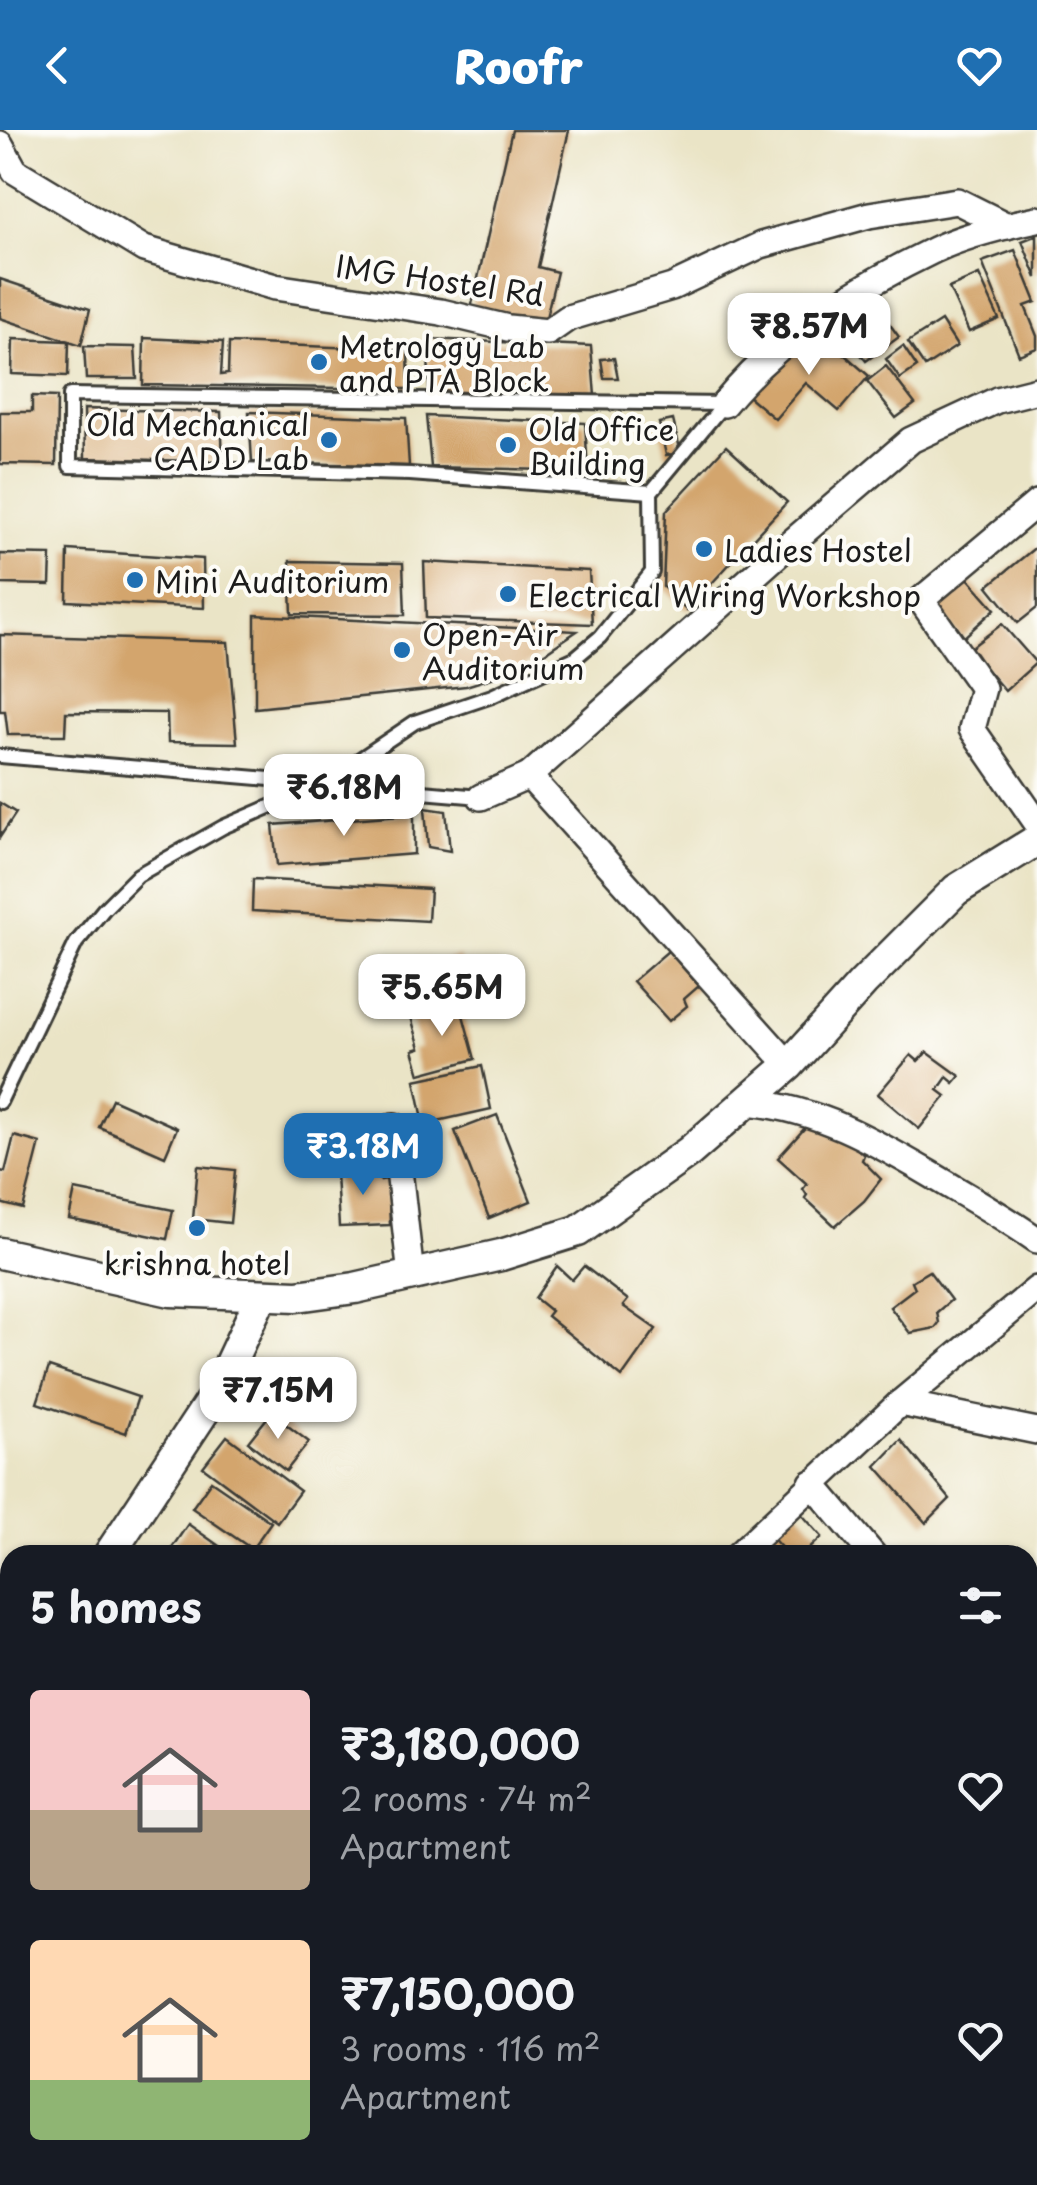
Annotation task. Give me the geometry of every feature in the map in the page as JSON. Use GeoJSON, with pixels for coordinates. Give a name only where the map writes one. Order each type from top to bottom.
{"type":"FeatureCollection","features":[{"type":"Feature","properties":{"kind":"street","name":"IMG Hostel Rd"},"geometry":{"type":"LineString","coordinates":[[0,144],[16,170],[144,249],[275,288],[548,332],[568,318],[672,287],[761,245],[870,214],[957,201],[1007,226]]}},
{"type":"Feature","properties":{"kind":"street"},"geometry":{"type":"LineString","coordinates":[[724,404],[751,370],[791,337],[860,292],[936,248],[1037,219]]}},
{"type":"Feature","properties":{"kind":"street"},"geometry":{"type":"LineString","coordinates":[[481,797],[529,776],[911,440],[997,400],[1037,390]]}},
{"type":"Feature","properties":{"kind":"street"},"geometry":{"type":"LineString","coordinates":[[1037,503],[921,600],[983,688],[972,729],[1037,823]]}},
{"type":"Feature","properties":{"kind":"street"},"geometry":{"type":"LineString","coordinates":[[529,776],[789,1065]]}},
{"type":"Feature","properties":{"kind":"street"},"geometry":{"type":"LineString","coordinates":[[0,1253],[171,1292],[298,1296],[501,1256],[578,1231],[689,1152],[789,1065],[862,983],[956,890],[1037,840]]}},
{"type":"Feature","properties":{"kind":"street"},"geometry":{"type":"LineString","coordinates":[[747,1102],[778,1104],[812,1113],[858,1132],[1037,1240]]}},
{"type":"Feature","properties":{"kind":"street"},"geometry":{"type":"LineString","coordinates":[[394,1126],[410,1276]]}},
{"type":"Feature","properties":{"kind":"street"},"geometry":{"type":"LineString","coordinates":[[748,1545],[900,1403],[1037,1289]]}},
{"type":"Feature","properties":{"kind":"street"},"geometry":{"type":"LineString","coordinates":[[116,1545],[216,1394],[262,1295]]}},
{"type":"Feature","properties":{"kind":"street"},"geometry":{"type":"LineString","coordinates":[[900,1403],[1037,1430]]}},
{"type":"Feature","properties":{"kind":"street"},"geometry":{"type":"LineString","coordinates":[[812,1483],[865,1545]]}},
{"type":"Feature","properties":{"kind":"lane"},"geometry":{"type":"LineString","coordinates":[[651,492],[410,474],[70,466],[70,395],[724,404]]}},
{"type":"Feature","properties":{"kind":"lane"},"geometry":{"type":"LineString","coordinates":[[0,1102],[76,943],[138,876],[223,827],[323,784],[415,722],[492,696],[576,658],[600,637],[652,572],[651,492],[724,404]]}},
{"type":"Feature","properties":{"kind":"lane"},"geometry":{"type":"LineString","coordinates":[[0,756],[481,797]]}},
{"type":"Feature","properties":{"kind":"building"},"geometry":{"type":"Polygon","coordinates":[[[512,130],[569,130],[538,267],[557,272],[543,330],[470,313],[512,130]]]}},
{"type":"Feature","properties":{"kind":"building"},"geometry":{"type":"Polygon","coordinates":[[[1037,235],[1037,278],[1022,241],[1037,235]]]}},
{"type":"Feature","properties":{"kind":"building"},"geometry":{"type":"Polygon","coordinates":[[[1015,250],[1036,302],[1025,306],[1037,336],[1037,348],[1019,355],[982,262],[1015,250]]]}},
{"type":"Feature","properties":{"kind":"building"},"geometry":{"type":"Polygon","coordinates":[[[979,275],[999,319],[969,332],[949,288],[979,275]]]}},
{"type":"Feature","properties":{"kind":"building"},"geometry":{"type":"Polygon","coordinates":[[[0,279],[90,309],[81,345],[0,318],[0,279]]]}},
{"type":"Feature","properties":{"kind":"building"},"geometry":{"type":"Polygon","coordinates":[[[875,304],[899,337],[866,361],[841,329],[875,304]]]}},
{"type":"Feature","properties":{"kind":"building"},"geometry":{"type":"Polygon","coordinates":[[[941,321],[957,346],[925,367],[908,342],[941,321]]]}},
{"type":"Feature","properties":{"kind":"building"},"geometry":{"type":"Polygon","coordinates":[[[823,336],[869,376],[839,411],[806,383],[775,419],[747,395],[790,344],[806,357],[823,336]]]}},
{"type":"Feature","properties":{"kind":"building","name":"Metrology Lab and PTA Block"},"geometry":{"type":"Polygon","coordinates":[[[144,338],[223,342],[221,375],[228,374],[229,343],[408,350],[409,389],[143,385],[144,338]]]}},
{"type":"Feature","properties":{"kind":"building"},"geometry":{"type":"Polygon","coordinates":[[[13,339],[69,341],[68,376],[12,374],[13,339]]]}},
{"type":"Feature","properties":{"kind":"building"},"geometry":{"type":"Polygon","coordinates":[[[428,339],[591,346],[595,396],[429,391],[428,339]]]}},
{"type":"Feature","properties":{"kind":"building"},"geometry":{"type":"Polygon","coordinates":[[[84,346],[135,347],[137,379],[86,379],[84,346]]]}},
{"type":"Feature","properties":{"kind":"building"},"geometry":{"type":"Polygon","coordinates":[[[903,346],[917,367],[900,379],[886,359],[903,346]]]}},
{"type":"Feature","properties":{"kind":"building"},"geometry":{"type":"Polygon","coordinates":[[[614,358],[618,378],[604,378],[601,359],[614,358]]]}},
{"type":"Feature","properties":{"kind":"building"},"geometry":{"type":"Polygon","coordinates":[[[886,366],[915,404],[896,418],[867,381],[886,366]]]}},
{"type":"Feature","properties":{"kind":"building"},"geometry":{"type":"Polygon","coordinates":[[[32,396],[57,397],[56,465],[0,464],[0,412],[32,412],[32,396]]]}},
{"type":"Feature","properties":{"kind":"building"},"geometry":{"type":"Polygon","coordinates":[[[84,409],[221,412],[223,462],[85,458],[84,409]]]}},
{"type":"Feature","properties":{"kind":"building","name":"Old Mechanical CADD Lab"},"geometry":{"type":"Polygon","coordinates":[[[249,412],[406,418],[409,466],[252,462],[249,412]]]}},
{"type":"Feature","properties":{"kind":"building","name":"Old Office Building"},"geometry":{"type":"Polygon","coordinates":[[[426,416],[585,423],[588,471],[431,467],[426,416]]]}},
{"type":"Feature","properties":{"kind":"building"},"geometry":{"type":"Polygon","coordinates":[[[673,420],[681,453],[666,455],[659,423],[673,420]]]}},
{"type":"Feature","properties":{"kind":"building","name":"Ladies Hostel"},"geometry":{"type":"Polygon","coordinates":[[[726,446],[787,502],[687,610],[663,587],[666,511],[726,446]]]}},
{"type":"Feature","properties":{"kind":"building"},"geometry":{"type":"Polygon","coordinates":[[[1037,546],[1037,608],[1018,623],[988,586],[1037,546]]]}},
{"type":"Feature","properties":{"kind":"building","name":"Mini Auditorium"},"geometry":{"type":"Polygon","coordinates":[[[68,550],[203,559],[204,608],[67,601],[68,550]]]}},
{"type":"Feature","properties":{"kind":"building"},"geometry":{"type":"Polygon","coordinates":[[[0,554],[51,555],[50,585],[0,584],[0,554]]]}},
{"type":"Feature","properties":{"kind":"building"},"geometry":{"type":"Polygon","coordinates":[[[290,561],[403,563],[405,615],[292,614],[290,561]]]}},
{"type":"Feature","properties":{"kind":"building","name":"Electrical Wiring Workshop"},"geometry":{"type":"Polygon","coordinates":[[[424,562],[589,571],[592,624],[426,618],[424,562]]]}},
{"type":"Feature","properties":{"kind":"building"},"geometry":{"type":"Polygon","coordinates":[[[966,576],[995,609],[962,639],[935,607],[966,576]]]}},
{"type":"Feature","properties":{"kind":"building","name":"Open-Air Auditorium"},"geometry":{"type":"Polygon","coordinates":[[[255,615],[577,631],[521,669],[466,686],[255,708],[255,615]]]}},
{"type":"Feature","properties":{"kind":"building"},"geometry":{"type":"Polygon","coordinates":[[[1002,624],[1036,663],[1005,691],[969,649],[1002,624]]]}},
{"type":"Feature","properties":{"kind":"building"},"geometry":{"type":"Polygon","coordinates":[[[0,635],[228,642],[237,743],[168,742],[167,713],[66,712],[65,735],[8,735],[5,711],[0,711],[0,635]]]}},
{"type":"Feature","properties":{"kind":"building"},"geometry":{"type":"Polygon","coordinates":[[[0,803],[16,813],[0,837],[0,803]]]}},
{"type":"Feature","properties":{"kind":"building"},"geometry":{"type":"Polygon","coordinates":[[[425,808],[446,811],[450,851],[428,847],[425,808]]]}},
{"type":"Feature","properties":{"kind":"building"},"geometry":{"type":"Polygon","coordinates":[[[414,814],[414,854],[277,865],[273,825],[414,814]]]}},
{"type":"Feature","properties":{"kind":"building"},"geometry":{"type":"Polygon","coordinates":[[[253,879],[430,889],[428,921],[252,911],[253,879]]]}},
{"type":"Feature","properties":{"kind":"building"},"geometry":{"type":"Polygon","coordinates":[[[668,951],[699,986],[684,999],[687,1006],[669,1021],[633,981],[668,951]]]}},
{"type":"Feature","properties":{"kind":"building"},"geometry":{"type":"Polygon","coordinates":[[[459,956],[469,990],[409,1007],[399,974],[459,956]]]}},
{"type":"Feature","properties":{"kind":"building"},"geometry":{"type":"Polygon","coordinates":[[[460,1004],[475,1059],[420,1074],[413,1050],[420,1048],[411,1017],[460,1004]]]}},
{"type":"Feature","properties":{"kind":"building"},"geometry":{"type":"Polygon","coordinates":[[[927,1052],[960,1076],[954,1083],[947,1077],[938,1090],[946,1096],[919,1129],[878,1094],[911,1055],[918,1061],[927,1052]]]}},
{"type":"Feature","properties":{"kind":"building"},"geometry":{"type":"Polygon","coordinates":[[[482,1066],[491,1109],[424,1124],[415,1080],[482,1066]]]}},
{"type":"Feature","properties":{"kind":"building"},"geometry":{"type":"Polygon","coordinates":[[[112,1099],[177,1128],[165,1156],[99,1127],[112,1099]]]}},
{"type":"Feature","properties":{"kind":"building"},"geometry":{"type":"Polygon","coordinates":[[[497,1115],[531,1201],[489,1218],[455,1131],[497,1115]]]}},
{"type":"Feature","properties":{"kind":"building"},"geometry":{"type":"Polygon","coordinates":[[[813,1119],[835,1128],[864,1155],[862,1160],[881,1179],[864,1201],[835,1226],[805,1198],[803,1189],[807,1184],[778,1158],[813,1119]]]}},
{"type":"Feature","properties":{"kind":"building"},"geometry":{"type":"Polygon","coordinates":[[[14,1136],[40,1143],[23,1209],[0,1203],[0,1171],[5,1172],[14,1136]]]}},
{"type":"Feature","properties":{"kind":"building"},"geometry":{"type":"Polygon","coordinates":[[[362,1159],[378,1159],[380,1180],[388,1179],[390,1225],[339,1227],[336,1173],[353,1173],[353,1183],[363,1182],[362,1159]]]}},
{"type":"Feature","properties":{"kind":"building"},"geometry":{"type":"Polygon","coordinates":[[[198,1166],[235,1170],[230,1223],[193,1219],[198,1166]]]}},
{"type":"Feature","properties":{"kind":"building"},"geometry":{"type":"Polygon","coordinates":[[[75,1190],[173,1210],[167,1239],[69,1219],[75,1190]]]}},
{"type":"Feature","properties":{"kind":"building"},"geometry":{"type":"Polygon","coordinates":[[[557,1266],[572,1280],[584,1266],[628,1300],[623,1306],[656,1329],[622,1377],[547,1316],[551,1311],[535,1298],[557,1266]]]}},
{"type":"Feature","properties":{"kind":"building"},"geometry":{"type":"Polygon","coordinates":[[[929,1271],[951,1300],[937,1312],[939,1323],[935,1328],[910,1333],[890,1307],[915,1288],[912,1281],[929,1271]]]}},
{"type":"Feature","properties":{"kind":"building"},"geometry":{"type":"Polygon","coordinates":[[[49,1367],[138,1397],[126,1433],[37,1403],[49,1367]]]}},
{"type":"Feature","properties":{"kind":"building"},"geometry":{"type":"Polygon","coordinates":[[[271,1413],[309,1442],[286,1471],[248,1442],[271,1413]]]}},
{"type":"Feature","properties":{"kind":"building"},"geometry":{"type":"Polygon","coordinates":[[[227,1436],[300,1491],[277,1522],[203,1467],[227,1436]]]}},
{"type":"Feature","properties":{"kind":"building"},"geometry":{"type":"Polygon","coordinates":[[[901,1440],[950,1499],[926,1523],[876,1466],[901,1440]]]}},
{"type":"Feature","properties":{"kind":"building"},"geometry":{"type":"Polygon","coordinates":[[[211,1481],[271,1522],[255,1545],[246,1545],[192,1508],[211,1481]]]}},
{"type":"Feature","properties":{"kind":"building"},"geometry":{"type":"Polygon","coordinates":[[[797,1509],[822,1537],[814,1545],[779,1545],[769,1534],[797,1509]]]}},
{"type":"Feature","properties":{"kind":"building"},"geometry":{"type":"Polygon","coordinates":[[[188,1524],[218,1545],[174,1545],[188,1524]]]}},
{"type":"Feature","properties":{"kind":"place","name":"Metrology Lab and PTA Block"},"geometry":{"type":"Point","coordinates":[319,362]}},
{"type":"Feature","properties":{"kind":"place","name":"Old Mechanical CADD Lab"},"geometry":{"type":"Point","coordinates":[329,440]}},
{"type":"Feature","properties":{"kind":"place","name":"Old Office Building"},"geometry":{"type":"Point","coordinates":[508,445]}},
{"type":"Feature","properties":{"kind":"place","name":"Ladies Hostel"},"geometry":{"type":"Point","coordinates":[704,549]}},
{"type":"Feature","properties":{"kind":"place","name":"Mini Auditorium"},"geometry":{"type":"Point","coordinates":[135,580]}},
{"type":"Feature","properties":{"kind":"place","name":"Electrical Wiring Workshop"},"geometry":{"type":"Point","coordinates":[508,594]}},
{"type":"Feature","properties":{"kind":"place","name":"Open-Air Auditorium"},"geometry":{"type":"Point","coordinates":[402,650]}},
{"type":"Feature","properties":{"kind":"place","name":"krishna hotel"},"geometry":{"type":"Point","coordinates":[197,1228]}}]}
